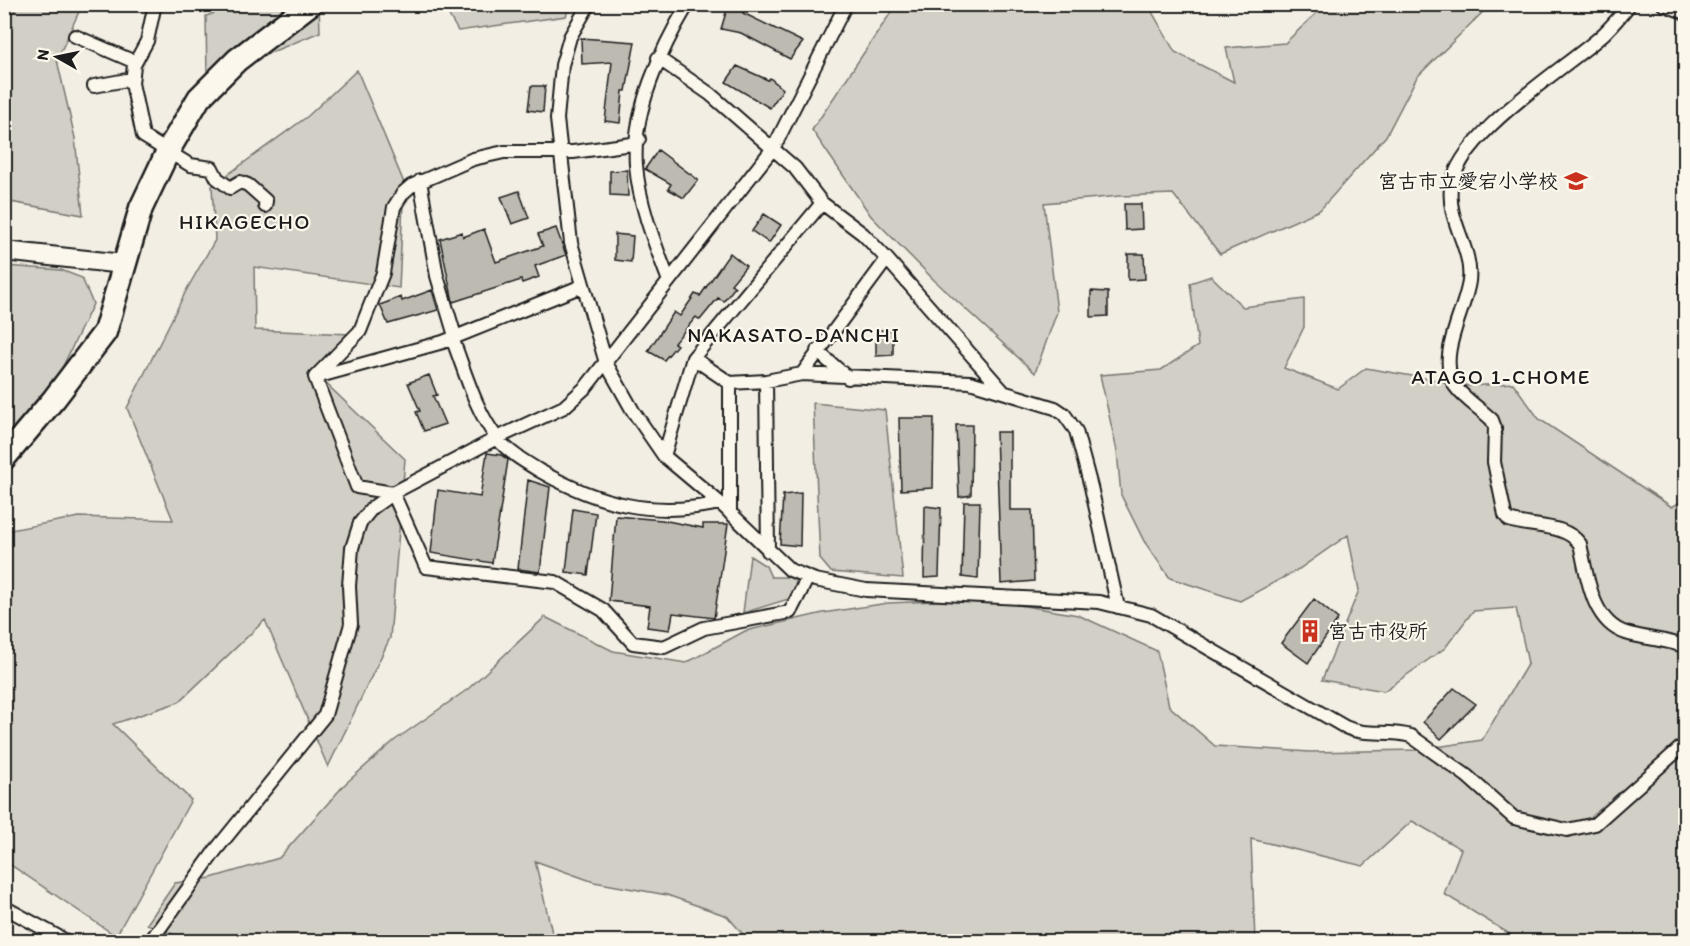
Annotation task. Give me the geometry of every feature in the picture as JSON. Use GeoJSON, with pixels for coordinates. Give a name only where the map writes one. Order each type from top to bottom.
{"type":"FeatureCollection","features":[{"type":"Feature","properties":{"kind":"highway"},"geometry":{"type":"LineString","coordinates":[[4,458],[54,399],[105,332],[141,208],[169,149],[199,98],[237,60],[310,4]]}},
{"type":"Feature","properties":{"kind":"main road"},"geometry":{"type":"LineString","coordinates":[[4,251],[123,264]]}},
{"type":"Feature","properties":{"kind":"street"},"geometry":{"type":"LineString","coordinates":[[155,4],[147,41],[135,62],[132,79],[143,136],[169,149],[190,165],[212,168],[217,178],[230,188],[240,182],[248,185],[266,201],[265,206]]}},
{"type":"Feature","properties":{"kind":"street"},"geometry":{"type":"LineString","coordinates":[[589,4],[570,37],[562,65],[557,119],[570,243],[606,363],[633,411],[664,456],[720,503],[790,570],[808,577],[866,590],[1098,602],[1151,615],[1360,734],[1402,733],[1411,736],[1467,776],[1514,818],[1540,826],[1566,831],[1595,824],[1686,743]]}},
{"type":"Feature","properties":{"kind":"street"},"geometry":{"type":"LineString","coordinates":[[669,281],[641,196],[636,164],[646,95],[658,58],[688,4]]}},
{"type":"Feature","properties":{"kind":"street"},"geometry":{"type":"LineString","coordinates":[[150,941],[216,851],[325,715],[351,624],[349,586],[352,548],[360,523],[372,508],[393,493],[497,438],[564,407],[606,363],[774,147],[846,4]]}},
{"type":"Feature","properties":{"kind":"street"},"geometry":{"type":"LineString","coordinates":[[1630,4],[1601,36],[1483,131],[1456,168],[1449,202],[1466,255],[1470,277],[1465,305],[1454,330],[1448,363],[1455,386],[1492,420],[1495,428],[1494,462],[1505,515],[1509,520],[1563,531],[1575,537],[1580,544],[1594,601],[1605,618],[1623,632],[1686,647]]}},
{"type":"Feature","properties":{"kind":"street"},"geometry":{"type":"LineString","coordinates":[[1663,4],[1686,13]]}},
{"type":"Feature","properties":{"kind":"street"},"geometry":{"type":"LineString","coordinates":[[75,36],[135,62]]}},
{"type":"Feature","properties":{"kind":"street"},"geometry":{"type":"LineString","coordinates":[[658,58],[710,94],[774,147],[795,168],[822,203],[863,234],[1003,391]]}},
{"type":"Feature","properties":{"kind":"street"},"geometry":{"type":"LineString","coordinates":[[94,86],[132,79]]}},
{"type":"Feature","properties":{"kind":"street"},"geometry":{"type":"LineString","coordinates":[[315,377],[360,331],[383,273],[394,207],[403,193],[420,181],[473,159],[504,152],[560,153],[632,144],[639,139]]}},
{"type":"Feature","properties":{"kind":"street"},"geometry":{"type":"LineString","coordinates":[[420,181],[437,276],[454,337],[479,407],[497,438],[522,461],[603,502],[646,508],[700,507],[720,503]]}},
{"type":"Feature","properties":{"kind":"street"},"geometry":{"type":"LineString","coordinates":[[664,456],[693,358],[822,203]]}},
{"type":"Feature","properties":{"kind":"street"},"geometry":{"type":"LineString","coordinates":[[802,374],[886,259]]}},
{"type":"Feature","properties":{"kind":"street"},"geometry":{"type":"LineString","coordinates":[[315,377],[454,337],[489,325],[582,286]]}},
{"type":"Feature","properties":{"kind":"street"},"geometry":{"type":"LineString","coordinates":[[817,351],[848,378]]}},
{"type":"Feature","properties":{"kind":"street"},"geometry":{"type":"LineString","coordinates":[[693,358],[730,383],[766,381],[802,374],[848,378],[970,382],[1055,408],[1064,414],[1076,431],[1118,607]]}},
{"type":"Feature","properties":{"kind":"street"},"geometry":{"type":"LineString","coordinates":[[315,377],[357,487],[393,493]]}},
{"type":"Feature","properties":{"kind":"street"},"geometry":{"type":"LineString","coordinates":[[766,381],[768,551]]}},
{"type":"Feature","properties":{"kind":"street"},"geometry":{"type":"LineString","coordinates":[[730,383],[730,513]]}},
{"type":"Feature","properties":{"kind":"street"},"geometry":{"type":"LineString","coordinates":[[393,493],[426,567],[555,582],[603,610],[633,643],[664,647],[704,628],[790,612],[808,577]]}},
{"type":"Feature","properties":{"kind":"street"},"geometry":{"type":"LineString","coordinates":[[4,907],[68,942]]}},
{"type":"Feature","properties":{"kind":"shaded area"},"geometry":{"type":"Polygon","coordinates":[[[20,4],[82,5],[57,60],[75,138],[83,215],[5,201],[5,20],[20,4]]]}},
{"type":"Feature","properties":{"kind":"shaded area"},"geometry":{"type":"Polygon","coordinates":[[[239,5],[319,5],[320,32],[207,79],[206,16],[239,5]]]}},
{"type":"Feature","properties":{"kind":"shaded area"},"geometry":{"type":"Polygon","coordinates":[[[443,5],[570,5],[566,16],[458,31],[443,5]]]}},
{"type":"Feature","properties":{"kind":"shaded area"},"geometry":{"type":"Polygon","coordinates":[[[896,5],[1148,5],[1175,52],[1234,82],[1226,48],[1285,43],[1325,5],[1490,5],[1417,77],[1386,136],[1320,210],[1220,254],[1173,194],[1044,203],[1057,312],[1035,373],[934,280],[871,216],[812,130],[896,5]]]}},
{"type":"Feature","properties":{"kind":"shaded area"},"geometry":{"type":"Polygon","coordinates":[[[357,70],[404,183],[399,288],[254,267],[255,330],[350,334],[313,371],[405,459],[390,638],[328,767],[265,620],[179,702],[113,724],[191,800],[116,936],[5,861],[5,531],[79,517],[173,520],[127,408],[187,289],[215,240],[212,186],[308,116],[357,70]]]}},
{"type":"Feature","properties":{"kind":"shaded area"},"geometry":{"type":"Polygon","coordinates":[[[5,266],[61,270],[82,278],[93,304],[49,395],[5,442],[5,266]]]}},
{"type":"Feature","properties":{"kind":"shaded area"},"geometry":{"type":"Polygon","coordinates":[[[1211,276],[1243,307],[1304,299],[1304,327],[1284,368],[1338,389],[1366,368],[1470,386],[1513,383],[1539,419],[1672,507],[1685,499],[1685,941],[1521,941],[1444,894],[1461,849],[1412,821],[1363,866],[1251,839],[1255,941],[749,941],[727,916],[667,895],[594,882],[535,861],[554,941],[193,942],[147,924],[175,883],[211,878],[279,858],[345,784],[395,740],[468,689],[545,617],[613,651],[686,663],[745,631],[823,613],[888,603],[985,599],[1078,615],[1157,651],[1169,706],[1215,746],[1310,752],[1417,750],[1482,740],[1528,663],[1516,608],[1473,611],[1445,648],[1384,691],[1322,680],[1359,590],[1348,535],[1299,569],[1240,601],[1170,578],[1144,541],[1121,495],[1117,451],[1100,375],[1161,370],[1198,346],[1190,283],[1211,276]]]}},
{"type":"Feature","properties":{"kind":"shaded area"},"geometry":{"type":"Polygon","coordinates":[[[813,403],[885,410],[903,578],[831,572],[820,559],[813,403]]]}},
{"type":"Feature","properties":{"kind":"shaded area"},"geometry":{"type":"Polygon","coordinates":[[[750,556],[766,566],[771,577],[797,577],[792,598],[743,613],[750,556]]]}},
{"type":"Feature","properties":{"kind":"building"},"geometry":{"type":"Polygon","coordinates":[[[728,6],[744,10],[743,13],[803,42],[790,59],[741,33],[721,29],[728,6]]]}},
{"type":"Feature","properties":{"kind":"building"},"geometry":{"type":"Polygon","coordinates":[[[581,38],[635,42],[626,91],[623,91],[620,123],[605,121],[612,62],[582,64],[581,38]]]}},
{"type":"Feature","properties":{"kind":"building"},"geometry":{"type":"Polygon","coordinates":[[[737,66],[768,80],[770,78],[783,89],[770,108],[726,82],[737,66]]]}},
{"type":"Feature","properties":{"kind":"building"},"geometry":{"type":"Polygon","coordinates":[[[531,86],[545,86],[543,112],[528,110],[531,86]]]}},
{"type":"Feature","properties":{"kind":"building"},"geometry":{"type":"Polygon","coordinates":[[[658,150],[698,180],[684,198],[668,189],[671,184],[645,169],[658,150]]]}},
{"type":"Feature","properties":{"kind":"building"},"geometry":{"type":"Polygon","coordinates":[[[627,170],[628,196],[610,195],[610,171],[627,170]]]}},
{"type":"Feature","properties":{"kind":"building"},"geometry":{"type":"Polygon","coordinates":[[[519,191],[529,218],[512,224],[501,197],[519,191]]]}},
{"type":"Feature","properties":{"kind":"building"},"geometry":{"type":"Polygon","coordinates":[[[1124,204],[1141,204],[1142,229],[1125,230],[1124,204]]]}},
{"type":"Feature","properties":{"kind":"building"},"geometry":{"type":"Polygon","coordinates":[[[764,214],[781,225],[769,243],[752,231],[764,214]]]}},
{"type":"Feature","properties":{"kind":"building"},"geometry":{"type":"Polygon","coordinates":[[[556,228],[566,255],[535,266],[539,277],[522,283],[521,280],[453,302],[440,239],[462,232],[463,237],[484,229],[496,262],[543,246],[538,234],[556,228]]]}},
{"type":"Feature","properties":{"kind":"building"},"geometry":{"type":"Polygon","coordinates":[[[615,234],[633,236],[631,262],[615,260],[615,234]]]}},
{"type":"Feature","properties":{"kind":"building"},"geometry":{"type":"Polygon","coordinates":[[[730,253],[746,266],[731,284],[735,287],[724,301],[718,298],[700,320],[696,317],[674,343],[677,345],[664,360],[648,351],[674,312],[680,316],[695,294],[700,296],[730,253]]]}},
{"type":"Feature","properties":{"kind":"building"},"geometry":{"type":"Polygon","coordinates":[[[1128,254],[1144,254],[1145,279],[1128,280],[1128,254]]]}},
{"type":"Feature","properties":{"kind":"building"},"geometry":{"type":"Polygon","coordinates":[[[432,290],[438,310],[388,324],[380,305],[401,297],[402,301],[432,290]]]}},
{"type":"Feature","properties":{"kind":"building"},"geometry":{"type":"Polygon","coordinates":[[[1091,291],[1108,292],[1108,316],[1091,317],[1091,291]]]}},
{"type":"Feature","properties":{"kind":"building"},"geometry":{"type":"Polygon","coordinates":[[[876,330],[893,330],[893,355],[876,356],[876,330]]]}},
{"type":"Feature","properties":{"kind":"building"},"geometry":{"type":"Polygon","coordinates":[[[429,375],[437,395],[433,396],[445,424],[424,431],[416,412],[420,411],[408,383],[429,375]]]}},
{"type":"Feature","properties":{"kind":"building"},"geometry":{"type":"Polygon","coordinates":[[[899,418],[934,418],[933,488],[901,490],[899,418]]]}},
{"type":"Feature","properties":{"kind":"building"},"geometry":{"type":"Polygon","coordinates":[[[956,425],[972,425],[971,495],[959,497],[956,425]]]}},
{"type":"Feature","properties":{"kind":"building"},"geometry":{"type":"Polygon","coordinates":[[[996,432],[1010,432],[1010,510],[1032,510],[1034,581],[1001,584],[996,432]]]}},
{"type":"Feature","properties":{"kind":"building"},"geometry":{"type":"Polygon","coordinates":[[[487,453],[501,455],[508,460],[492,563],[431,553],[438,490],[480,497],[487,453]]]}},
{"type":"Feature","properties":{"kind":"building"},"geometry":{"type":"Polygon","coordinates":[[[528,480],[550,487],[540,572],[518,569],[528,480]]]}},
{"type":"Feature","properties":{"kind":"building"},"geometry":{"type":"Polygon","coordinates":[[[801,493],[800,546],[780,544],[783,495],[801,493]]]}},
{"type":"Feature","properties":{"kind":"building"},"geometry":{"type":"Polygon","coordinates":[[[964,502],[980,502],[978,579],[962,577],[964,502]]]}},
{"type":"Feature","properties":{"kind":"building"},"geometry":{"type":"Polygon","coordinates":[[[925,506],[941,508],[939,577],[924,578],[925,506]]]}},
{"type":"Feature","properties":{"kind":"building"},"geometry":{"type":"Polygon","coordinates":[[[573,509],[596,513],[588,575],[566,572],[573,509]]]}},
{"type":"Feature","properties":{"kind":"building"},"geometry":{"type":"Polygon","coordinates":[[[616,516],[662,520],[703,528],[703,524],[728,524],[714,618],[673,613],[670,630],[647,627],[650,606],[609,601],[616,516]]]}},
{"type":"Feature","properties":{"kind":"building","name":"宮古市役所"},"geometry":{"type":"Polygon","coordinates":[[[1314,599],[1338,619],[1308,663],[1281,643],[1314,599]]]}},
{"type":"Feature","properties":{"kind":"building","name":"宮古市役所"},"geometry":{"type":"Polygon","coordinates":[[[1454,688],[1476,704],[1441,739],[1423,722],[1454,688]]]}},
{"type":"Feature","properties":{"kind":"place","name":"宮古市立愛宕小学校"},"geometry":{"type":"Point","coordinates":[1576,181]}},
{"type":"Feature","properties":{"kind":"place","name":"宮古市役所"},"geometry":{"type":"Point","coordinates":[1310,631]}},
{"type":"Feature","properties":{"kind":"district","name":"HIKAGECHO"},"geometry":{"type":"Point","coordinates":[245,222]}},
{"type":"Feature","properties":{"kind":"district","name":"NAKASATO-DANCHI"},"geometry":{"type":"Point","coordinates":[794,335]}},
{"type":"Feature","properties":{"kind":"district","name":"ATAGO 1-CHOME"},"geometry":{"type":"Point","coordinates":[1501,377]}}]}
